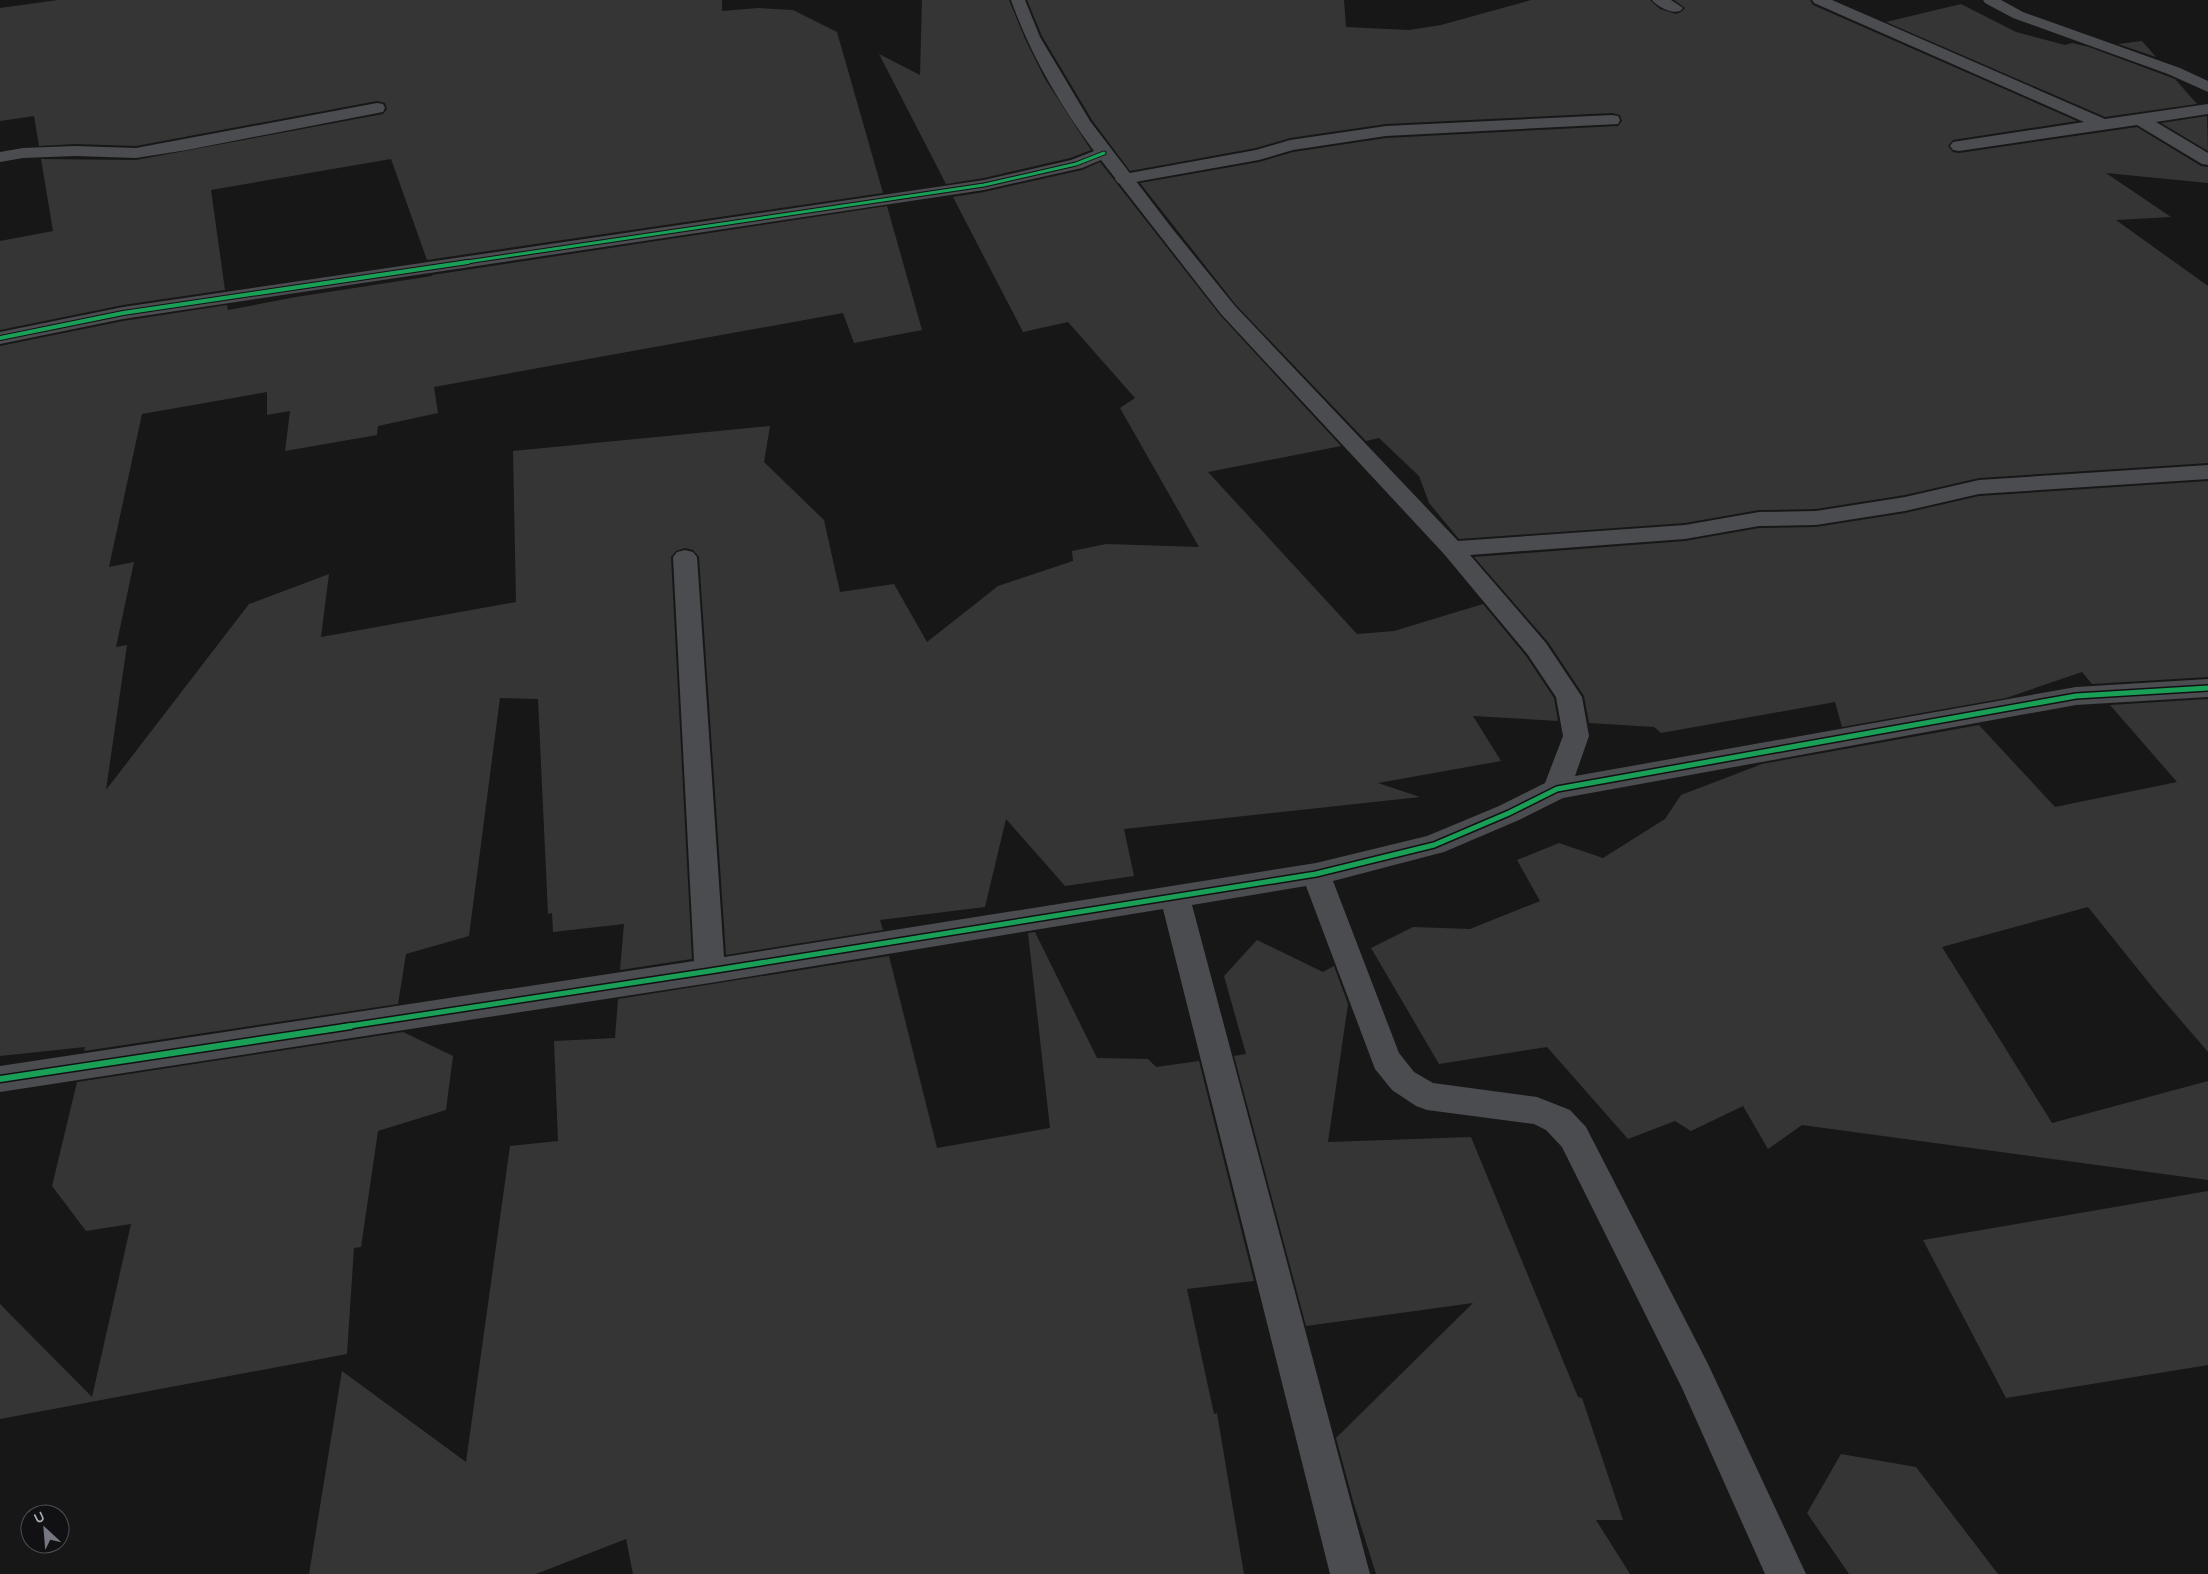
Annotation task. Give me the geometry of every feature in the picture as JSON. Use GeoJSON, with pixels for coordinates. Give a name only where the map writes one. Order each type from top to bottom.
{"type":"FeatureCollection","features":[{"type":"Feature","properties":{"kind":"street"},"geometry":{"type":"LineString","coordinates":[[1018,0],[1032,37],[1055,79],[1104,153],[1228,310],[1452,549],[1536,649],[1569,697],[1576,736],[1557,789]]}},
{"type":"Feature","properties":{"kind":"street"},"geometry":{"type":"LineString","coordinates":[[1659,0],[1675,8]]}},
{"type":"Feature","properties":{"kind":"street"},"geometry":{"type":"LineString","coordinates":[[1819,0],[2102,124]]}},
{"type":"Feature","properties":{"kind":"street"},"geometry":{"type":"LineString","coordinates":[[1990,0],[2018,16],[2174,71],[2208,87]]}},
{"type":"Feature","properties":{"kind":"street"},"geometry":{"type":"LineString","coordinates":[[0,157],[23,153],[75,151],[136,152],[187,145],[377,108]]}},
{"type":"Feature","properties":{"kind":"street"},"geometry":{"type":"LineString","coordinates":[[1959,146],[2208,109]]}},
{"type":"Feature","properties":{"kind":"street"},"geometry":{"type":"LineString","coordinates":[[2140,119],[2208,160]]}},
{"type":"Feature","properties":{"kind":"street"},"geometry":{"type":"LineString","coordinates":[[1124,178],[1259,155],[1290,145],[1386,131],[1612,120]]}},
{"type":"Feature","properties":{"kind":"street"},"geometry":{"type":"LineString","coordinates":[[0,338],[124,313],[984,185],[1076,164],[1104,153]]}},
{"type":"Feature","properties":{"kind":"street"},"geometry":{"type":"LineString","coordinates":[[1452,549],[1685,532],[1759,519],[1816,518],[1905,504],[1979,486],[2208,472]]}},
{"type":"Feature","properties":{"kind":"street"},"geometry":{"type":"LineString","coordinates":[[685,556],[710,972]]}},
{"type":"Feature","properties":{"kind":"street"},"geometry":{"type":"LineString","coordinates":[[0,1079],[710,972],[1316,874],[1434,845],[1508,813],[1557,789],[2076,696],[2208,688]]}},
{"type":"Feature","properties":{"kind":"street"},"geometry":{"type":"LineString","coordinates":[[1316,874],[1386,1060],[1403,1081],[1428,1096],[1537,1111],[1558,1120],[1574,1137],[1694,1376],[1786,1574]]}},
{"type":"Feature","properties":{"kind":"street"},"geometry":{"type":"LineString","coordinates":[[1175,896],[1350,1574]]}},
{"type":"Feature","properties":{"kind":"building"},"geometry":{"type":"Polygon","coordinates":[[[58,0],[722,0],[722,11],[758,8],[793,10],[837,32],[883,193],[427,260],[391,159],[211,190],[225,290],[123,305],[0,330],[0,241],[53,231],[41,159],[136,160],[383,114],[387,109],[385,103],[377,101],[136,146],[75,144],[39,146],[34,116],[0,121],[0,8],[58,0]]]}},
{"type":"Feature","properties":{"kind":"building"},"geometry":{"type":"Polygon","coordinates":[[[922,0],[1009,0],[1026,41],[1045,79],[1091,150],[1070,158],[984,178],[946,184],[879,54],[920,75],[922,0]]]}},
{"type":"Feature","properties":{"kind":"building"},"geometry":{"type":"Polygon","coordinates":[[[1027,0],[1344,0],[1346,27],[1409,30],[1441,25],[1531,0],[1650,0],[1660,9],[1676,14],[1685,8],[1674,0],[1810,0],[1813,5],[2077,121],[1953,140],[1948,146],[1953,152],[1959,153],[2137,127],[2201,166],[2208,167],[2208,183],[2106,173],[2171,217],[2116,220],[2208,286],[2208,463],[1979,478],[1905,495],[1816,509],[1759,510],[1685,523],[1459,539],[1429,503],[1419,476],[1379,438],[1366,441],[1236,305],[1140,183],[1259,162],[1293,152],[1386,138],[1618,126],[1622,121],[1620,115],[1612,113],[1386,124],[1290,138],[1256,148],[1130,171],[1092,120],[1042,36],[1027,0]]]}},
{"type":"Feature","properties":{"kind":"building"},"geometry":{"type":"Polygon","coordinates":[[[1961,4],[2016,32],[2065,45],[2072,43],[2089,47],[2175,79],[2197,104],[2105,117],[1886,22],[1961,4]]]}},
{"type":"Feature","properties":{"kind":"building"},"geometry":{"type":"Polygon","coordinates":[[[2142,41],[2156,57],[2118,44],[2142,41]]]}},
{"type":"Feature","properties":{"kind":"building"},"geometry":{"type":"Polygon","coordinates":[[[2207,116],[2208,151],[2161,123],[2207,116]]]}},
{"type":"Feature","properties":{"kind":"building"},"geometry":{"type":"Polygon","coordinates":[[[1100,162],[1220,315],[1341,446],[1208,472],[1357,634],[1394,631],[1483,604],[1526,656],[1554,698],[1558,721],[1473,716],[1501,761],[1378,783],[1420,797],[1124,829],[1134,876],[1065,886],[1006,819],[985,907],[880,920],[883,930],[726,955],[699,557],[693,550],[685,548],[676,551],[671,557],[692,959],[620,970],[624,924],[553,932],[552,913],[548,914],[538,699],[500,698],[469,936],[406,954],[398,1004],[84,1051],[85,1047],[0,1056],[0,346],[123,321],[227,305],[228,310],[432,275],[887,206],[922,330],[854,343],[843,313],[434,387],[438,413],[378,426],[377,435],[285,451],[290,411],[267,415],[267,392],[142,414],[109,567],[134,562],[116,647],[127,645],[106,790],[249,604],[329,574],[321,637],[516,602],[513,451],[770,426],[764,462],[824,520],[840,592],[894,584],[927,642],[998,586],[1073,561],[1072,551],[1106,544],[1199,547],[1120,408],[1135,398],[1068,322],[1023,332],[953,197],[1082,170],[1100,162]]]}},
{"type":"Feature","properties":{"kind":"building"},"geometry":{"type":"Polygon","coordinates":[[[2208,481],[2208,677],[2092,684],[2082,672],[2006,698],[1842,727],[1835,702],[1661,733],[1654,727],[1589,723],[1584,696],[1548,642],[1474,557],[1685,541],[1759,528],[1816,527],[1905,513],[1979,496],[2208,481]]]}},
{"type":"Feature","properties":{"kind":"building"},"geometry":{"type":"Polygon","coordinates":[[[2208,699],[2208,1052],[2153,988],[2088,907],[1942,947],[2052,1123],[2208,1081],[2208,1180],[1802,1125],[1768,1149],[1743,1106],[1691,1131],[1675,1121],[1628,1139],[1547,1047],[1439,1064],[1371,948],[1413,927],[1470,929],[1540,901],[1517,860],[1559,843],[1603,858],[1665,819],[1681,795],[1762,764],[1979,725],[2055,807],[2177,782],[2110,705],[2208,699]]]}},
{"type":"Feature","properties":{"kind":"building"},"geometry":{"type":"Polygon","coordinates":[[[1035,932],[1097,1058],[1148,1059],[1156,1067],[1199,1061],[1254,1281],[1187,1289],[1214,1414],[1217,1413],[1244,1574],[633,1574],[626,1539],[536,1574],[309,1574],[342,1371],[466,1462],[510,1146],[558,1141],[554,1041],[615,1038],[618,999],[889,956],[937,1148],[1050,1128],[1028,933],[1035,932]]]}},
{"type":"Feature","properties":{"kind":"building"},"geometry":{"type":"Polygon","coordinates":[[[1257,940],[1323,972],[1334,966],[1348,1004],[1328,1142],[1471,1137],[1578,1397],[1582,1398],[1623,1520],[1596,1520],[1630,1574],[1376,1574],[1336,1438],[1473,1303],[1306,1326],[1234,1056],[1246,1054],[1224,976],[1257,940]]]}},
{"type":"Feature","properties":{"kind":"building"},"geometry":{"type":"Polygon","coordinates":[[[403,1032],[453,1056],[446,1110],[378,1131],[361,1247],[354,1248],[347,1354],[0,1419],[0,1304],[92,1397],[131,1224],[86,1231],[52,1186],[77,1082],[403,1032]]]}},
{"type":"Feature","properties":{"kind":"building"},"geometry":{"type":"Polygon","coordinates":[[[2208,1191],[2208,1365],[2006,1398],[1923,1240],[2208,1191]]]}},
{"type":"Feature","properties":{"kind":"building"},"geometry":{"type":"Polygon","coordinates":[[[1841,1454],[1916,1467],[1998,1574],[1849,1574],[1807,1513],[1841,1454]]]}},
{"type":"Feature","properties":{"kind":"cycle path"},"geometry":{"type":"LineString","coordinates":[[0,338],[123,313],[984,185],[1076,164],[1104,153]]}},
{"type":"Feature","properties":{"kind":"cycle path"},"geometry":{"type":"LineString","coordinates":[[0,1079],[710,971],[1316,874],[1434,845],[1509,813],[1557,789],[2076,696],[2208,688]]}}]}
